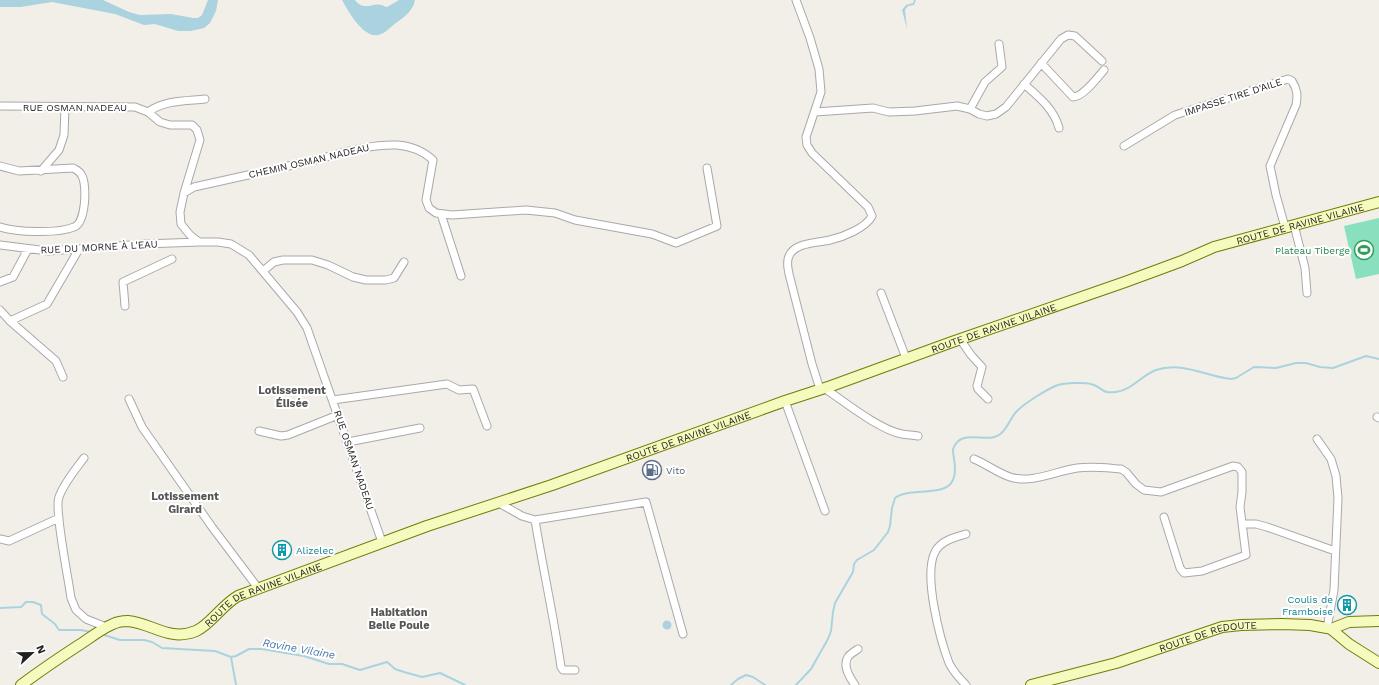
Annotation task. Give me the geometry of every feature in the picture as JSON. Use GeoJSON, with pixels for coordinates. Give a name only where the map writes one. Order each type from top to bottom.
{"type":"FeatureCollection","features":[{"type":"Feature","properties":{"kind":"main road","name":"ROUTE DE RAVINE VILAINE"},"geometry":{"type":"LineString","coordinates":[[21,685],[51,663],[114,623],[127,621],[138,623],[168,634],[195,631],[203,627],[229,601],[238,596],[382,542],[666,445],[906,358],[1125,282],[1182,261],[1214,247],[1379,202]]}},
{"type":"Feature","properties":{"kind":"main road"},"geometry":{"type":"LineString","coordinates":[[1329,628],[1349,622],[1379,621]]}},
{"type":"Feature","properties":{"kind":"main road","name":"ROUTE DE REDOUTE"},"geometry":{"type":"LineString","coordinates":[[1031,685],[1116,663],[1222,627],[1282,624],[1310,625],[1329,628]]}},
{"type":"Feature","properties":{"kind":"main road"},"geometry":{"type":"LineString","coordinates":[[1329,628],[1349,644],[1379,663]]}},
{"type":"Feature","properties":{"kind":"street"},"geometry":{"type":"LineString","coordinates":[[796,0],[810,38],[818,69],[821,92],[806,137],[807,145],[812,153],[868,206],[872,216],[870,221],[862,227],[831,240],[801,245],[789,255],[787,263],[789,274],[812,364],[823,388],[865,416],[891,431],[918,436]]}},
{"type":"Feature","properties":{"kind":"street"},"geometry":{"type":"LineString","coordinates":[[815,112],[873,108],[889,112],[915,111],[957,106],[970,109],[983,115],[991,116],[1006,107],[1040,63],[1061,39],[1068,35],[1075,36],[1102,61]]}},
{"type":"Feature","properties":{"kind":"street"},"geometry":{"type":"LineString","coordinates":[[970,109],[985,82],[1002,67],[999,44]]}},
{"type":"Feature","properties":{"kind":"street"},"geometry":{"type":"LineString","coordinates":[[1040,63],[1073,97],[1077,97],[1083,93],[1104,70]]}},
{"type":"Feature","properties":{"kind":"street","name":"IMPASSE TIRE D'AILE"},"geometry":{"type":"LineString","coordinates":[[1124,146],[1175,115],[1288,79],[1292,81],[1297,88],[1298,96],[1296,105],[1270,166],[1276,195],[1305,268],[1307,293]]}},
{"type":"Feature","properties":{"kind":"street"},"geometry":{"type":"LineString","coordinates":[[1024,84],[1051,110],[1057,120],[1059,128]]}},
{"type":"Feature","properties":{"kind":"street"},"geometry":{"type":"LineString","coordinates":[[148,112],[156,106],[168,102],[205,99]]}},
{"type":"Feature","properties":{"kind":"street","name":"RUE OSMAN NADEAU"},"geometry":{"type":"LineString","coordinates":[[0,106],[135,107],[148,112],[160,122],[170,125],[192,125],[197,130],[200,140],[184,193],[180,212],[181,224],[190,235],[199,242],[231,244],[249,255],[297,312],[307,328],[382,542]]}},
{"type":"Feature","properties":{"kind":"street"},"geometry":{"type":"LineString","coordinates":[[41,171],[59,150],[64,135],[65,107]]}},
{"type":"Feature","properties":{"kind":"street","name":"CHEMIN OSMAN NADEAU"},"geometry":{"type":"LineString","coordinates":[[184,193],[194,187],[290,166],[361,148],[397,145],[410,147],[426,153],[433,160],[426,200],[429,208],[436,213],[441,214]]}},
{"type":"Feature","properties":{"kind":"street"},"geometry":{"type":"LineString","coordinates":[[0,166],[19,171],[41,171],[73,168],[80,172],[84,177],[84,208],[81,221],[75,227],[62,230],[33,232],[0,227]]}},
{"type":"Feature","properties":{"kind":"street"},"geometry":{"type":"LineString","coordinates":[[461,276],[441,214],[452,215],[526,210],[556,213],[575,220],[652,234],[676,243],[717,226],[708,168]]}},
{"type":"Feature","properties":{"kind":"street","name":"RUE DU MORNE À L'EAU"},"geometry":{"type":"LineString","coordinates":[[0,245],[48,251],[144,244],[199,242]]}},
{"type":"Feature","properties":{"kind":"street"},"geometry":{"type":"LineString","coordinates":[[0,282],[13,277],[28,249]]}},
{"type":"Feature","properties":{"kind":"street"},"geometry":{"type":"LineString","coordinates":[[10,321],[47,304],[80,249]]}},
{"type":"Feature","properties":{"kind":"street"},"geometry":{"type":"LineString","coordinates":[[125,306],[123,282],[172,259]]}},
{"type":"Feature","properties":{"kind":"street"},"geometry":{"type":"LineString","coordinates":[[262,271],[274,262],[283,260],[312,260],[328,265],[353,277],[366,280],[386,280],[394,278],[404,262]]}},
{"type":"Feature","properties":{"kind":"street"},"geometry":{"type":"LineString","coordinates":[[881,293],[906,358]]}},
{"type":"Feature","properties":{"kind":"street"},"geometry":{"type":"LineString","coordinates":[[0,310],[10,321],[56,361],[64,377]]}},
{"type":"Feature","properties":{"kind":"street"},"geometry":{"type":"LineString","coordinates":[[960,339],[971,355],[982,366],[977,386],[988,399]]}},
{"type":"Feature","properties":{"kind":"street"},"geometry":{"type":"LineString","coordinates":[[333,400],[447,384],[459,390],[473,388],[487,426]]}},
{"type":"Feature","properties":{"kind":"street"},"geometry":{"type":"LineString","coordinates":[[129,399],[142,427],[212,527],[258,588]]}},
{"type":"Feature","properties":{"kind":"street"},"geometry":{"type":"LineString","coordinates":[[785,401],[825,511]]}},
{"type":"Feature","properties":{"kind":"street"},"geometry":{"type":"LineString","coordinates":[[259,431],[281,436],[288,435],[338,415]]}},
{"type":"Feature","properties":{"kind":"street"},"geometry":{"type":"LineString","coordinates":[[348,442],[420,428]]}},
{"type":"Feature","properties":{"kind":"street"},"geometry":{"type":"LineString","coordinates":[[1317,439],[1331,459],[1336,476],[1338,498],[1334,590],[1329,628]]}},
{"type":"Feature","properties":{"kind":"street"},"geometry":{"type":"LineString","coordinates":[[84,458],[68,479],[58,498],[59,518],[71,598],[76,610],[86,619],[104,629]]}},
{"type":"Feature","properties":{"kind":"street"},"geometry":{"type":"LineString","coordinates":[[974,459],[1010,477],[1018,478],[1046,476],[1079,468],[1121,469],[1144,490],[1161,492],[1234,466],[1238,467],[1242,472],[1240,507],[1246,555],[1202,571],[1184,573],[1180,568],[1164,517]]}},
{"type":"Feature","properties":{"kind":"street"},"geometry":{"type":"LineString","coordinates":[[499,503],[522,516],[535,520],[646,502],[683,634]]}},
{"type":"Feature","properties":{"kind":"street"},"geometry":{"type":"LineString","coordinates":[[0,539],[9,541],[59,518]]}},
{"type":"Feature","properties":{"kind":"street"},"geometry":{"type":"LineString","coordinates":[[535,520],[561,667],[563,670],[575,670]]}},
{"type":"Feature","properties":{"kind":"street"},"geometry":{"type":"LineString","coordinates":[[1242,524],[1256,524],[1267,527],[1335,551]]}},
{"type":"Feature","properties":{"kind":"street"},"geometry":{"type":"LineString","coordinates":[[966,534],[942,544],[935,550],[931,568],[934,605],[940,632],[950,664],[966,685]]}},
{"type":"Feature","properties":{"kind":"street"},"geometry":{"type":"LineString","coordinates":[[855,685],[850,678],[846,666],[848,658],[858,649]]}},
{"type":"Feature","properties":{"kind":"green space","name":"Plateau Tiberge"},"geometry":{"type":"Polygon","coordinates":[[[1379,218],[1379,274],[1356,279],[1344,226],[1379,218]]]}},
{"type":"Feature","properties":{"kind":"water"},"geometry":{"type":"Polygon","coordinates":[[[0,0],[103,0],[129,12],[140,15],[171,14],[198,18],[202,15],[208,0],[218,0],[216,11],[210,23],[204,28],[191,31],[178,31],[155,24],[144,25],[115,14],[52,2],[21,7],[0,7],[0,0]]]}},
{"type":"Feature","properties":{"kind":"water"},"geometry":{"type":"Polygon","coordinates":[[[342,0],[355,0],[358,4],[365,6],[378,4],[387,7],[399,0],[415,0],[410,11],[405,16],[385,32],[378,35],[372,35],[357,23],[342,0]]]}},
{"type":"Feature","properties":{"kind":"water"},"geometry":{"type":"Polygon","coordinates":[[[914,0],[916,0],[914,5],[908,6],[905,10],[907,29],[902,10],[906,5],[913,3],[914,0]]]}},
{"type":"Feature","properties":{"kind":"water"},"geometry":{"type":"Polygon","coordinates":[[[667,620],[672,625],[667,630],[662,625],[667,620]]]}},
{"type":"Feature","properties":{"kind":"waterway","name":"Ravine Vilaine"},"geometry":{"type":"LineString","coordinates":[[796,685],[811,669],[828,639],[831,631],[835,603],[853,572],[854,564],[857,560],[874,550],[888,532],[895,498],[910,493],[937,490],[945,488],[951,484],[955,473],[953,449],[957,442],[968,437],[987,438],[999,435],[1017,411],[1031,400],[1048,390],[1061,384],[1088,383],[1107,392],[1122,391],[1151,372],[1175,367],[1231,379],[1236,378],[1254,367],[1276,368],[1296,363],[1306,363],[1320,367],[1333,368],[1366,356],[1379,359]]}},
{"type":"Feature","properties":{"kind":"waterway","name":"Ravine Vilaine"},"geometry":{"type":"LineString","coordinates":[[0,608],[21,607],[26,602],[33,602],[41,605],[42,614],[55,624],[59,630],[81,630],[91,632]]}},
{"type":"Feature","properties":{"kind":"waterway","name":"Ravine Vilaine"},"geometry":{"type":"LineString","coordinates":[[101,634],[120,640],[144,640],[152,642],[162,648],[215,651],[231,657],[249,649],[262,649],[304,656],[329,664],[342,664],[360,670],[387,662],[395,669],[404,672],[422,677],[440,673],[465,685]]}},
{"type":"Feature","properties":{"kind":"waterway"},"geometry":{"type":"LineString","coordinates":[[231,657],[236,685]]}},
{"type":"Feature","properties":{"kind":"waterway","name":"Ravine Vilaine"},"geometry":{"type":"LineString","coordinates":[[731,685],[746,675],[753,677],[765,685]]}},
{"type":"Feature","properties":{"kind":"place","name":"Plateau Tiberge"},"geometry":{"type":"Point","coordinates":[1364,250]}},
{"type":"Feature","properties":{"kind":"place","name":"Vito"},"geometry":{"type":"Point","coordinates":[652,470]}},
{"type":"Feature","properties":{"kind":"place","name":"Alizelec"},"geometry":{"type":"Point","coordinates":[282,550]}},
{"type":"Feature","properties":{"kind":"place","name":"Coulis de Framboise"},"geometry":{"type":"Point","coordinates":[1347,605]}},
{"type":"Feature","properties":{"kind":"district","name":"Lotissement Élisée"},"geometry":{"type":"Point","coordinates":[292,396]}},
{"type":"Feature","properties":{"kind":"district","name":"Lotissement Girard"},"geometry":{"type":"Point","coordinates":[185,502]}},
{"type":"Feature","properties":{"kind":"district","name":"Habitation Belle Poule"},"geometry":{"type":"Point","coordinates":[399,618]}}]}
